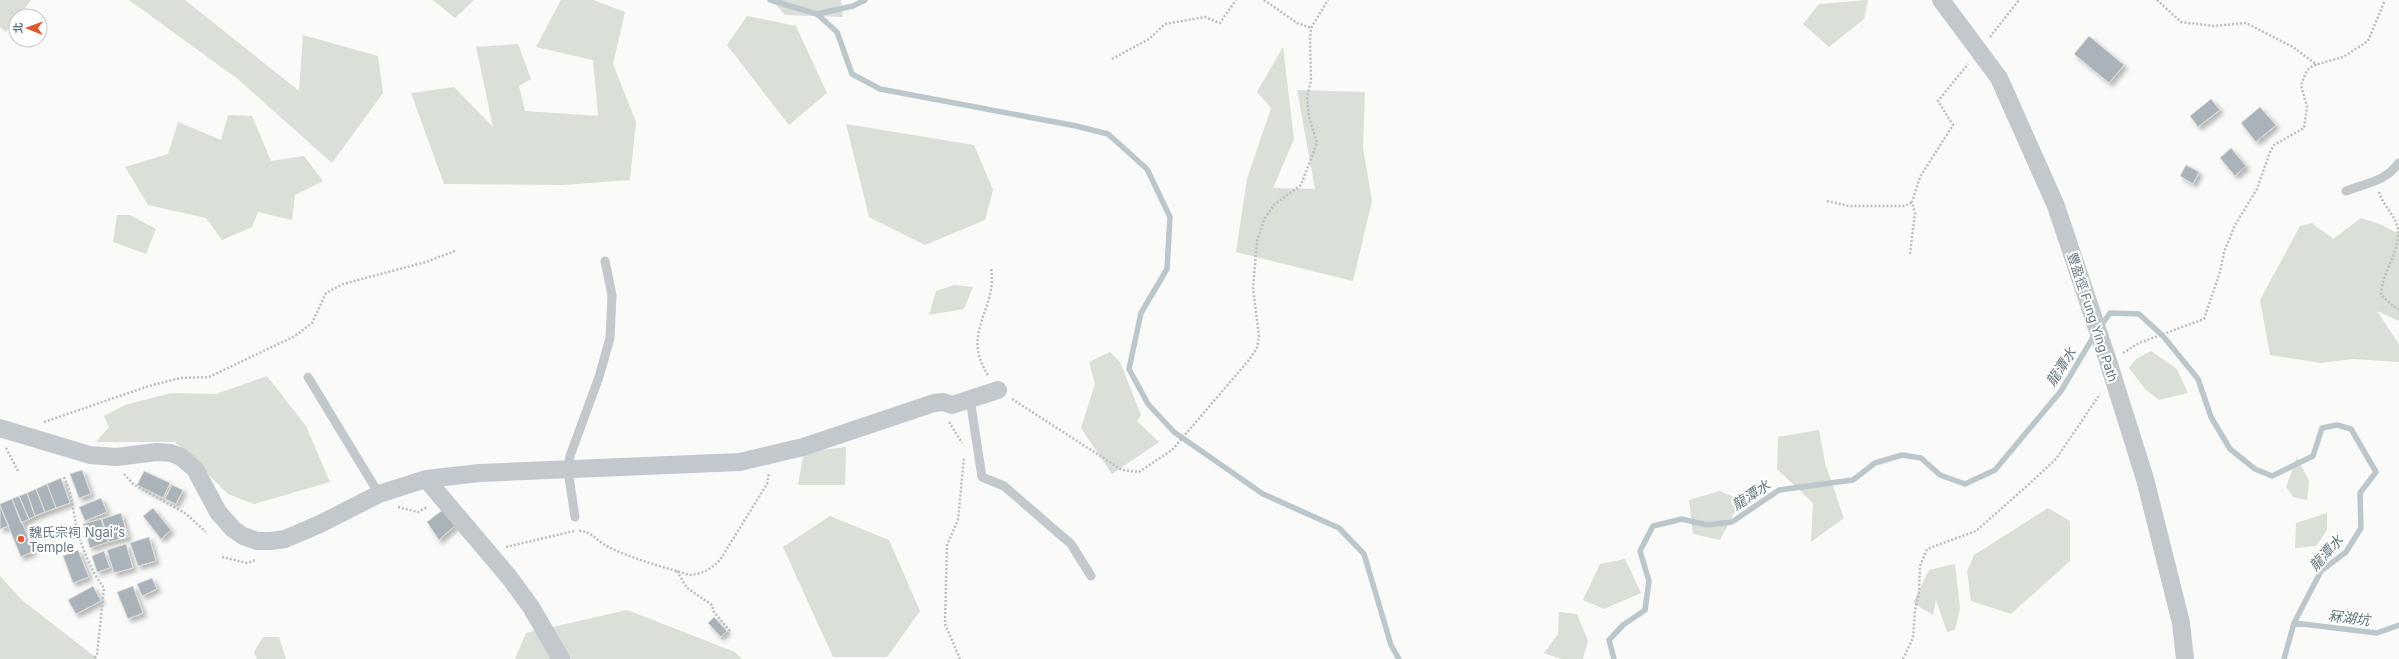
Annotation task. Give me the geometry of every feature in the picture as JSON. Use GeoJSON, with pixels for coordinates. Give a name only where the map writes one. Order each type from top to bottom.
{"type":"FeatureCollection","features":[{"type":"Feature","properties":{"kind":"street","name":"豐盈徑 Fung Ying Path"},"geometry":{"type":"LineString","coordinates":[[1941,0],[1999,78],[2056,206],[2103,346],[2145,479],[2165,552],[2181,623],[2185,659]]}},
{"type":"Feature","properties":{"kind":"street"},"geometry":{"type":"LineString","coordinates":[[2,436],[23,435],[90,455],[116,457],[157,452],[171,453],[181,457],[195,469],[218,512],[232,529],[243,536],[257,540],[285,538],[379,494],[426,479],[480,473],[740,462],[803,447],[934,404],[943,402],[952,405],[998,390]]}},
{"type":"Feature","properties":{"kind":"street"},"geometry":{"type":"LineString","coordinates":[[426,479],[531,607],[561,659]]}},
{"type":"Feature","properties":{"kind":"lane"},"geometry":{"type":"LineString","coordinates":[[2346,191],[2379,181],[2391,174],[2399,164]]}},
{"type":"Feature","properties":{"kind":"lane"},"geometry":{"type":"LineString","coordinates":[[575,517],[568,470],[570,456],[599,377],[610,338],[612,295],[606,260]]}},
{"type":"Feature","properties":{"kind":"lane"},"geometry":{"type":"LineString","coordinates":[[308,377],[379,494]]}},
{"type":"Feature","properties":{"kind":"lane"},"geometry":{"type":"LineString","coordinates":[[970,399],[982,477],[1004,486],[1071,544],[1091,576]]}},
{"type":"Feature","properties":{"kind":"path"},"geometry":{"type":"LineString","coordinates":[[1112,59],[1149,39],[1165,24],[1205,17],[1220,23],[1236,0]]}},
{"type":"Feature","properties":{"kind":"path"},"geometry":{"type":"LineString","coordinates":[[1264,0],[1297,23],[1311,28]]}},
{"type":"Feature","properties":{"kind":"path"},"geometry":{"type":"LineString","coordinates":[[992,268],[994,281],[991,298],[977,332],[978,351],[984,370],[998,390],[1122,470],[1139,472],[1172,450],[1249,360],[1257,348],[1259,336],[1253,288],[1257,241],[1265,218],[1274,205],[1301,185],[1317,143],[1309,117],[1307,97],[1311,80],[1311,28],[1328,0]]}},
{"type":"Feature","properties":{"kind":"path"},"geometry":{"type":"LineString","coordinates":[[1988,40],[2020,0]]}},
{"type":"Feature","properties":{"kind":"path"},"geometry":{"type":"LineString","coordinates":[[2156,0],[2181,22],[2214,26],[2246,23],[2293,47],[2317,65]]}},
{"type":"Feature","properties":{"kind":"path"},"geometry":{"type":"LineString","coordinates":[[2123,354],[2139,344],[2204,319],[2220,272],[2224,252],[2235,225],[2257,189],[2270,152],[2274,145],[2304,128],[2307,107],[2301,85],[2302,78],[2307,70],[2317,65],[2344,57],[2368,42],[2375,28],[2385,0]]}},
{"type":"Feature","properties":{"kind":"path"},"geometry":{"type":"LineString","coordinates":[[1910,254],[1915,213],[1912,202],[1920,177],[1953,125],[1938,101],[1973,58]]}},
{"type":"Feature","properties":{"kind":"path"},"geometry":{"type":"LineString","coordinates":[[2379,181],[2382,201],[2398,230],[2397,245],[2382,282],[2381,295],[2393,306],[2399,309]]}},
{"type":"Feature","properties":{"kind":"path"},"geometry":{"type":"LineString","coordinates":[[1827,201],[1849,206],[1905,206],[1912,202]]}},
{"type":"Feature","properties":{"kind":"path"},"geometry":{"type":"LineString","coordinates":[[23,435],[52,418],[149,386],[180,378],[209,377],[295,336],[312,323],[326,293],[342,284],[426,262],[455,251]]}},
{"type":"Feature","properties":{"kind":"path"},"geometry":{"type":"LineString","coordinates":[[1903,659],[1913,638],[1915,610],[1919,593],[1920,566],[1927,550],[1976,531],[2028,485],[2056,459],[2100,393]]}},
{"type":"Feature","properties":{"kind":"path"},"geometry":{"type":"LineString","coordinates":[[952,405],[949,409],[949,422],[965,447]]}},
{"type":"Feature","properties":{"kind":"path"},"geometry":{"type":"LineString","coordinates":[[2,436],[18,471]]}},
{"type":"Feature","properties":{"kind":"path"},"geometry":{"type":"LineString","coordinates":[[960,659],[945,624],[947,545],[958,520],[964,454]]}},
{"type":"Feature","properties":{"kind":"path"},"geometry":{"type":"LineString","coordinates":[[487,552],[574,531],[583,531],[595,536],[604,545],[624,553],[689,575],[699,574],[710,570],[720,560],[766,484],[770,471],[773,468]]}},
{"type":"Feature","properties":{"kind":"path"},"geometry":{"type":"LineString","coordinates":[[121,471],[133,484],[185,513],[206,532]]}},
{"type":"Feature","properties":{"kind":"path"},"geometry":{"type":"LineString","coordinates":[[64,477],[73,507],[76,526],[95,577],[104,588],[97,655],[93,659]]}},
{"type":"Feature","properties":{"kind":"path"},"geometry":{"type":"LineString","coordinates":[[678,571],[687,588],[712,605],[714,612],[730,632],[722,639]]}},
{"type":"Feature","properties":{"kind":"shaded area"},"geometry":{"type":"Polygon","coordinates":[[[0,0],[31,0],[25,8],[8,8],[8,30],[6,32],[0,27],[0,0]]]}},
{"type":"Feature","properties":{"kind":"shaded area"},"geometry":{"type":"Polygon","coordinates":[[[129,0],[185,0],[299,91],[303,35],[378,56],[383,93],[332,163],[239,80],[129,0]]]}},
{"type":"Feature","properties":{"kind":"shaded area"},"geometry":{"type":"Polygon","coordinates":[[[433,0],[474,0],[455,18],[433,0]]]}},
{"type":"Feature","properties":{"kind":"shaded area"},"geometry":{"type":"Polygon","coordinates":[[[561,0],[593,0],[625,12],[613,64],[636,122],[630,180],[562,185],[444,184],[411,93],[454,87],[493,127],[476,47],[518,44],[531,79],[519,86],[525,111],[598,116],[593,60],[536,47],[561,0]]]}},
{"type":"Feature","properties":{"kind":"shaded area"},"geometry":{"type":"Polygon","coordinates":[[[772,0],[841,0],[843,17],[785,15],[772,0]]]}},
{"type":"Feature","properties":{"kind":"shaded area"},"geometry":{"type":"Polygon","coordinates":[[[1868,0],[1864,19],[1829,47],[1803,24],[1819,4],[1868,0]]]}},
{"type":"Feature","properties":{"kind":"shaded area"},"geometry":{"type":"Polygon","coordinates":[[[747,16],[796,26],[827,93],[789,125],[727,45],[747,16]]]}},
{"type":"Feature","properties":{"kind":"shaded area"},"geometry":{"type":"Polygon","coordinates":[[[1283,47],[1294,139],[1273,188],[1315,189],[1297,90],[1365,92],[1363,148],[1372,201],[1353,281],[1236,252],[1247,179],[1271,108],[1257,92],[1283,47]]]}},
{"type":"Feature","properties":{"kind":"shaded area"},"geometry":{"type":"Polygon","coordinates":[[[228,115],[252,116],[271,161],[304,156],[323,181],[295,195],[292,220],[258,212],[252,227],[222,240],[206,218],[148,205],[125,167],[168,154],[178,122],[221,140],[228,115]]]}},
{"type":"Feature","properties":{"kind":"shaded area"},"geometry":{"type":"Polygon","coordinates":[[[846,124],[974,145],[993,190],[985,220],[925,245],[869,217],[846,124]]]}},
{"type":"Feature","properties":{"kind":"shaded area"},"geometry":{"type":"Polygon","coordinates":[[[117,215],[130,215],[156,229],[146,254],[113,242],[117,215]]]}},
{"type":"Feature","properties":{"kind":"shaded area"},"geometry":{"type":"Polygon","coordinates":[[[2361,218],[2382,225],[2399,234],[2399,321],[2377,311],[2399,344],[2399,362],[2353,359],[2321,363],[2270,355],[2260,300],[2300,226],[2312,223],[2333,239],[2361,218]]]}},
{"type":"Feature","properties":{"kind":"shaded area"},"geometry":{"type":"Polygon","coordinates":[[[954,285],[973,287],[964,309],[929,315],[936,291],[954,285]]]}},
{"type":"Feature","properties":{"kind":"shaded area"},"geometry":{"type":"Polygon","coordinates":[[[2151,351],[2177,369],[2188,393],[2159,400],[2145,389],[2129,368],[2136,359],[2151,351]]]}},
{"type":"Feature","properties":{"kind":"shaded area"},"geometry":{"type":"Polygon","coordinates":[[[1110,352],[1120,362],[1141,415],[1137,421],[1159,442],[1112,474],[1081,428],[1095,384],[1089,362],[1110,352]]]}},
{"type":"Feature","properties":{"kind":"shaded area"},"geometry":{"type":"Polygon","coordinates":[[[267,376],[306,426],[330,482],[254,504],[228,494],[175,442],[96,442],[109,427],[104,416],[125,405],[171,393],[216,394],[267,376]]]}},
{"type":"Feature","properties":{"kind":"shaded area"},"geometry":{"type":"Polygon","coordinates":[[[1819,430],[1825,463],[1844,518],[1811,542],[1813,503],[1777,469],[1778,437],[1819,430]]]}},
{"type":"Feature","properties":{"kind":"shaded area"},"geometry":{"type":"Polygon","coordinates":[[[846,447],[845,485],[798,485],[804,452],[846,447]]]}},
{"type":"Feature","properties":{"kind":"shaded area"},"geometry":{"type":"Polygon","coordinates":[[[2297,457],[2309,481],[2307,500],[2293,497],[2286,487],[2297,457]]]}},
{"type":"Feature","properties":{"kind":"shaded area"},"geometry":{"type":"Polygon","coordinates":[[[1720,491],[1741,500],[1720,540],[1693,534],[1689,500],[1720,491]]]}},
{"type":"Feature","properties":{"kind":"shaded area"},"geometry":{"type":"Polygon","coordinates":[[[2048,508],[2070,521],[2070,561],[2011,614],[1971,601],[1967,571],[1974,555],[2048,508]]]}},
{"type":"Feature","properties":{"kind":"shaded area"},"geometry":{"type":"Polygon","coordinates":[[[2327,513],[2327,530],[2316,546],[2295,548],[2296,523],[2327,513]]]}},
{"type":"Feature","properties":{"kind":"shaded area"},"geometry":{"type":"Polygon","coordinates":[[[830,516],[889,540],[920,611],[887,657],[833,657],[783,547],[830,516]]]}},
{"type":"Feature","properties":{"kind":"shaded area"},"geometry":{"type":"Polygon","coordinates":[[[1625,559],[1641,593],[1604,609],[1583,600],[1600,564],[1625,559]]]}},
{"type":"Feature","properties":{"kind":"shaded area"},"geometry":{"type":"Polygon","coordinates":[[[1955,564],[1960,608],[1955,630],[1947,632],[1936,600],[1933,615],[1913,603],[1929,570],[1955,564]]]}},
{"type":"Feature","properties":{"kind":"shaded area"},"geometry":{"type":"Polygon","coordinates":[[[0,576],[23,601],[98,659],[0,659],[0,576]]]}},
{"type":"Feature","properties":{"kind":"shaded area"},"geometry":{"type":"Polygon","coordinates":[[[627,610],[735,652],[742,659],[515,659],[526,633],[627,610]]]}},
{"type":"Feature","properties":{"kind":"shaded area"},"geometry":{"type":"Polygon","coordinates":[[[1559,612],[1577,614],[1588,641],[1583,659],[1561,659],[1544,653],[1558,634],[1559,612]]]}},
{"type":"Feature","properties":{"kind":"shaded area"},"geometry":{"type":"Polygon","coordinates":[[[263,637],[279,637],[286,659],[257,659],[254,652],[263,637]]]}},
{"type":"Feature","properties":{"kind":"building"},"geometry":{"type":"Polygon","coordinates":[[[2089,36],[2124,65],[2109,83],[2074,54],[2089,36]]]}},
{"type":"Feature","properties":{"kind":"building"},"geometry":{"type":"Polygon","coordinates":[[[2211,99],[2220,110],[2198,127],[2190,116],[2211,99]]]}},
{"type":"Feature","properties":{"kind":"building"},"geometry":{"type":"Polygon","coordinates":[[[2260,107],[2276,125],[2256,142],[2241,123],[2260,107]]]}},
{"type":"Feature","properties":{"kind":"building"},"geometry":{"type":"Polygon","coordinates":[[[2231,148],[2246,166],[2235,176],[2220,158],[2231,148]]]}},
{"type":"Feature","properties":{"kind":"building"},"geometry":{"type":"Polygon","coordinates":[[[2186,165],[2199,172],[2193,184],[2180,176],[2186,165]]]}},
{"type":"Feature","properties":{"kind":"building"},"geometry":{"type":"Polygon","coordinates":[[[82,470],[91,494],[79,498],[70,474],[82,470]]]}},
{"type":"Feature","properties":{"kind":"building"},"geometry":{"type":"Polygon","coordinates":[[[144,471],[170,483],[163,498],[137,485],[144,471]]]}},
{"type":"Feature","properties":{"kind":"building"},"geometry":{"type":"Polygon","coordinates":[[[61,478],[70,503],[56,508],[47,484],[61,478]]]}},
{"type":"Feature","properties":{"kind":"building"},"geometry":{"type":"Polygon","coordinates":[[[47,484],[56,508],[45,512],[36,489],[47,484]]]}},
{"type":"Feature","properties":{"kind":"building"},"geometry":{"type":"Polygon","coordinates":[[[172,485],[183,490],[176,504],[165,499],[172,485]]]}},
{"type":"Feature","properties":{"kind":"building"},"geometry":{"type":"Polygon","coordinates":[[[36,489],[45,512],[35,516],[27,493],[36,489]]]}},
{"type":"Feature","properties":{"kind":"building"},"geometry":{"type":"Polygon","coordinates":[[[27,493],[35,516],[29,519],[19,496],[27,493]]]}},
{"type":"Feature","properties":{"kind":"building"},"geometry":{"type":"Polygon","coordinates":[[[19,496],[29,519],[21,523],[12,499],[19,496]]]}},
{"type":"Feature","properties":{"kind":"building"},"geometry":{"type":"Polygon","coordinates":[[[101,498],[107,512],[85,521],[79,507],[101,498]]]}},
{"type":"Feature","properties":{"kind":"building","name":"魏氏宗祠 Ngai“s Temple"},"geometry":{"type":"Polygon","coordinates":[[[12,499],[34,551],[21,557],[0,506],[0,504],[12,499]]]}},
{"type":"Feature","properties":{"kind":"building"},"geometry":{"type":"Polygon","coordinates":[[[0,506],[9,526],[0,529],[0,506]]]}},
{"type":"Feature","properties":{"kind":"building"},"geometry":{"type":"Polygon","coordinates":[[[153,508],[171,530],[161,539],[143,516],[153,508]]]}},
{"type":"Feature","properties":{"kind":"building"},"geometry":{"type":"Polygon","coordinates":[[[444,509],[456,525],[439,540],[427,522],[444,509]]]}},
{"type":"Feature","properties":{"kind":"building"},"geometry":{"type":"Polygon","coordinates":[[[121,513],[128,537],[109,542],[102,519],[121,513]]]}},
{"type":"Feature","properties":{"kind":"building"},"geometry":{"type":"Polygon","coordinates":[[[101,519],[108,542],[90,548],[83,524],[101,519]]]}},
{"type":"Feature","properties":{"kind":"building"},"geometry":{"type":"Polygon","coordinates":[[[149,537],[156,561],[138,566],[130,543],[149,537]]]}},
{"type":"Feature","properties":{"kind":"building"},"geometry":{"type":"Polygon","coordinates":[[[126,544],[133,568],[114,573],[107,550],[126,544]]]}},
{"type":"Feature","properties":{"kind":"building"},"geometry":{"type":"Polygon","coordinates":[[[78,550],[89,577],[73,583],[63,556],[78,550]]]}},
{"type":"Feature","properties":{"kind":"building"},"geometry":{"type":"Polygon","coordinates":[[[104,551],[110,568],[97,572],[92,556],[104,551]]]}},
{"type":"Feature","properties":{"kind":"building"},"geometry":{"type":"Polygon","coordinates":[[[152,578],[157,589],[142,596],[137,584],[152,578]]]}},
{"type":"Feature","properties":{"kind":"building"},"geometry":{"type":"Polygon","coordinates":[[[93,586],[101,601],[76,614],[68,600],[93,586]]]}},
{"type":"Feature","properties":{"kind":"building"},"geometry":{"type":"Polygon","coordinates":[[[133,586],[143,613],[128,619],[117,592],[133,586]]]}},
{"type":"Feature","properties":{"kind":"building"},"geometry":{"type":"Polygon","coordinates":[[[714,617],[727,631],[721,637],[708,623],[714,617]]]}},
{"type":"Feature","properties":{"kind":"waterway"},"geometry":{"type":"LineString","coordinates":[[770,0],[817,14],[837,32],[852,74],[880,89],[1076,126],[1108,134],[1147,169],[1170,217],[1167,269],[1141,313],[1129,369],[1148,404],[1174,432],[1263,494],[1339,528],[1364,554],[1391,645],[1399,659]]}},
{"type":"Feature","properties":{"kind":"waterway"},"geometry":{"type":"LineString","coordinates":[[817,14],[853,6],[865,0]]}},
{"type":"Feature","properties":{"kind":"waterway","name":"龍潭水"},"geometry":{"type":"LineString","coordinates":[[2100,327],[2110,313],[2139,314],[2163,336],[2198,379],[2211,417],[2230,449],[2255,469],[2272,476],[2313,456],[2322,428],[2337,425],[2351,429],[2376,472],[2360,493],[2361,528],[2346,552],[2321,571],[2294,623],[2284,659]]}},
{"type":"Feature","properties":{"kind":"waterway","name":"龍潭水"},"geometry":{"type":"LineString","coordinates":[[1614,659],[1609,640],[1623,625],[1645,610],[1649,581],[1640,551],[1653,526],[1682,519],[1707,525],[1732,522],[1779,490],[1853,480],[1875,463],[1902,455],[1921,458],[1940,475],[1965,484],[1995,470],[2061,391],[2095,334]]}},
{"type":"Feature","properties":{"kind":"waterway","name":"冧湖坑"},"geometry":{"type":"LineString","coordinates":[[2294,623],[2377,633],[2399,625]]}},
{"type":"Feature","properties":{"kind":"place","name":"魏氏宗祠 Ngai“s Temple"},"geometry":{"type":"Point","coordinates":[21,539]}}]}
